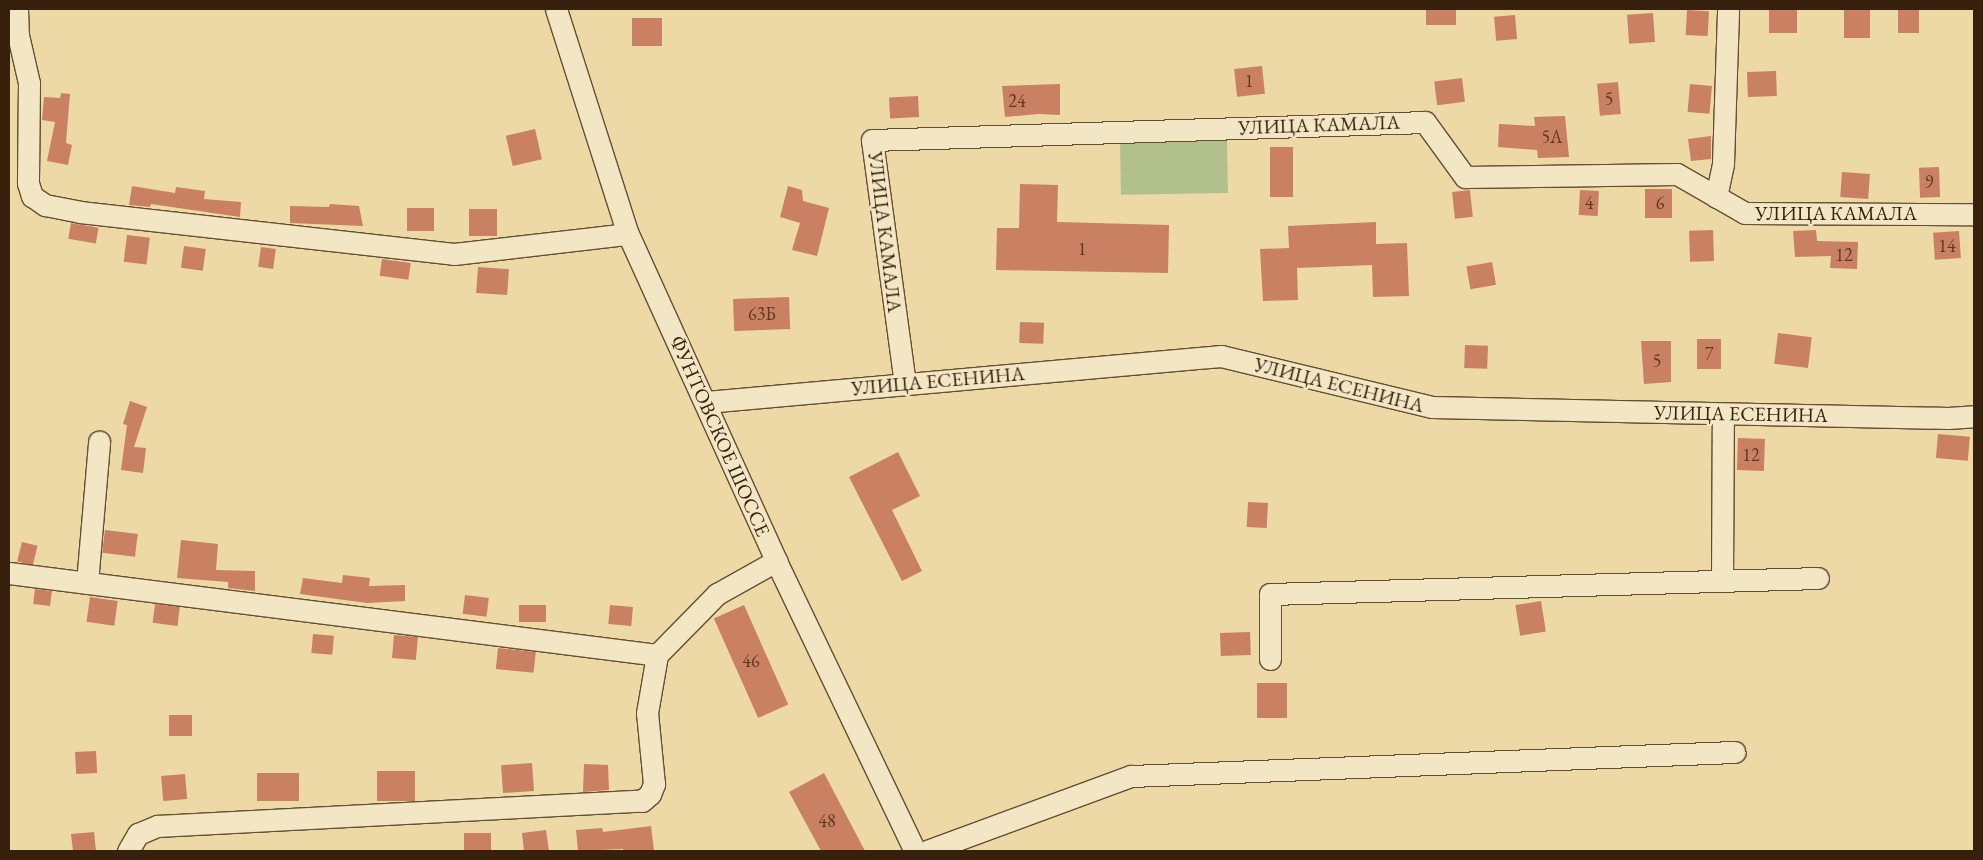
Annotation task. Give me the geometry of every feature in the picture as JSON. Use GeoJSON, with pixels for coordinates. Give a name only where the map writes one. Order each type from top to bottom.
{"type":"FeatureCollection","features":[{"type":"Feature","properties":{"kind":"street"},"geometry":{"type":"LineString","coordinates":[[16,9],[18,34],[29,83],[28,183],[32,196],[44,206],[454,254],[628,234]]}},
{"type":"Feature","properties":{"kind":"street","name":"ФУНТОВСКОЕ ШОССЕ"},"geometry":{"type":"LineString","coordinates":[[556,9],[628,234],[706,402],[776,561],[915,851]]}},
{"type":"Feature","properties":{"kind":"street"},"geometry":{"type":"LineString","coordinates":[[1716,196],[1723,163],[1728,9]]}},
{"type":"Feature","properties":{"kind":"street","name":"УЛИЦА КАМАЛА"},"geometry":{"type":"LineString","coordinates":[[905,384],[872,140],[1425,122],[1465,177],[1677,174],[1745,213],[1974,214]]}},
{"type":"Feature","properties":{"kind":"street","name":"УЛИЦА ЕСЕНИНА"},"geometry":{"type":"LineString","coordinates":[[706,402],[1221,356],[1432,407],[1948,418],[1974,416]]}},
{"type":"Feature","properties":{"kind":"street"},"geometry":{"type":"LineString","coordinates":[[1722,581],[1723,414]]}},
{"type":"Feature","properties":{"kind":"street"},"geometry":{"type":"LineString","coordinates":[[87,583],[99,442]]}},
{"type":"Feature","properties":{"kind":"street"},"geometry":{"type":"LineString","coordinates":[[128,851],[138,834],[157,826],[642,800],[650,794],[654,784],[647,713],[657,655],[718,594],[776,561]]}},
{"type":"Feature","properties":{"kind":"street"},"geometry":{"type":"LineString","coordinates":[[9,573],[657,655]]}},
{"type":"Feature","properties":{"kind":"street"},"geometry":{"type":"LineString","coordinates":[[1270,659],[1270,594],[1818,578]]}},
{"type":"Feature","properties":{"kind":"street"},"geometry":{"type":"LineString","coordinates":[[927,851],[1131,776],[1735,752]]}},
{"type":"Feature","properties":{"kind":"green space"},"geometry":{"type":"Polygon","coordinates":[[[1227,140],[1228,193],[1121,195],[1120,142],[1227,140]]]}},
{"type":"Feature","properties":{"kind":"building"},"geometry":{"type":"Polygon","coordinates":[[[1426,9],[1456,9],[1456,25],[1426,25],[1426,9]]]}},
{"type":"Feature","properties":{"kind":"building"},"geometry":{"type":"Polygon","coordinates":[[[1769,9],[1797,9],[1797,33],[1769,33],[1769,9]]]}},
{"type":"Feature","properties":{"kind":"building"},"geometry":{"type":"Polygon","coordinates":[[[1844,9],[1870,9],[1870,38],[1844,38],[1844,9]]]}},
{"type":"Feature","properties":{"kind":"building"},"geometry":{"type":"Polygon","coordinates":[[[1898,9],[1919,9],[1919,33],[1898,33],[1898,9]]]}},
{"type":"Feature","properties":{"kind":"building"},"geometry":{"type":"Polygon","coordinates":[[[1687,10],[1709,11],[1708,36],[1686,35],[1687,10]]]}},
{"type":"Feature","properties":{"kind":"building"},"geometry":{"type":"Polygon","coordinates":[[[1653,13],[1655,42],[1629,44],[1627,15],[1653,13]]]}},
{"type":"Feature","properties":{"kind":"building"},"geometry":{"type":"Polygon","coordinates":[[[1515,15],[1517,39],[1496,41],[1494,17],[1515,15]]]}},
{"type":"Feature","properties":{"kind":"building"},"geometry":{"type":"Polygon","coordinates":[[[632,18],[662,18],[662,46],[632,46],[632,18]]]}},
{"type":"Feature","properties":{"kind":"building"},"geometry":{"type":"Polygon","coordinates":[[[1262,66],[1265,94],[1237,97],[1234,69],[1262,66]]]}},
{"type":"Feature","properties":{"kind":"building"},"geometry":{"type":"Polygon","coordinates":[[[1776,71],[1777,96],[1748,97],[1747,72],[1776,71]]]}},
{"type":"Feature","properties":{"kind":"building"},"geometry":{"type":"Polygon","coordinates":[[[1462,78],[1465,102],[1437,105],[1434,81],[1462,78]]]}},
{"type":"Feature","properties":{"kind":"building"},"geometry":{"type":"Polygon","coordinates":[[[1618,82],[1621,114],[1600,116],[1597,84],[1618,82]]]}},
{"type":"Feature","properties":{"kind":"building"},"geometry":{"type":"Polygon","coordinates":[[[1060,84],[1060,115],[1039,114],[1005,117],[1002,86],[1060,84]]]}},
{"type":"Feature","properties":{"kind":"building"},"geometry":{"type":"Polygon","coordinates":[[[1690,84],[1712,86],[1709,114],[1688,112],[1690,84]]]}},
{"type":"Feature","properties":{"kind":"building"},"geometry":{"type":"Polygon","coordinates":[[[61,93],[70,94],[66,143],[72,145],[68,165],[47,161],[55,122],[42,120],[44,97],[60,98],[61,93]]]}},
{"type":"Feature","properties":{"kind":"building"},"geometry":{"type":"Polygon","coordinates":[[[918,96],[919,117],[890,118],[889,98],[918,96]]]}},
{"type":"Feature","properties":{"kind":"building"},"geometry":{"type":"Polygon","coordinates":[[[1565,116],[1569,157],[1538,158],[1537,150],[1498,147],[1499,124],[1535,126],[1534,117],[1565,116]]]}},
{"type":"Feature","properties":{"kind":"building"},"geometry":{"type":"Polygon","coordinates":[[[535,129],[542,159],[513,166],[506,136],[535,129]]]}},
{"type":"Feature","properties":{"kind":"building"},"geometry":{"type":"Polygon","coordinates":[[[1711,136],[1711,159],[1691,161],[1688,139],[1711,136]]]}},
{"type":"Feature","properties":{"kind":"building"},"geometry":{"type":"Polygon","coordinates":[[[1270,147],[1293,147],[1293,197],[1270,197],[1270,147]]]}},
{"type":"Feature","properties":{"kind":"building"},"geometry":{"type":"Polygon","coordinates":[[[1939,167],[1940,197],[1920,198],[1919,168],[1939,167]]]}},
{"type":"Feature","properties":{"kind":"building"},"geometry":{"type":"Polygon","coordinates":[[[1842,172],[1870,174],[1868,199],[1840,197],[1842,172]]]}},
{"type":"Feature","properties":{"kind":"building"},"geometry":{"type":"Polygon","coordinates":[[[1020,184],[1058,185],[1057,222],[1169,225],[1168,273],[996,270],[997,228],[1019,228],[1020,184]]]}},
{"type":"Feature","properties":{"kind":"building"},"geometry":{"type":"Polygon","coordinates":[[[132,186],[175,193],[176,187],[205,191],[204,199],[241,202],[240,217],[151,204],[150,207],[129,205],[132,186]]]}},
{"type":"Feature","properties":{"kind":"building"},"geometry":{"type":"Polygon","coordinates":[[[788,186],[802,190],[803,201],[829,208],[817,256],[792,250],[800,223],[780,217],[788,186]]]}},
{"type":"Feature","properties":{"kind":"building"},"geometry":{"type":"Polygon","coordinates":[[[1645,189],[1672,189],[1672,218],[1645,218],[1645,189]]]}},
{"type":"Feature","properties":{"kind":"building"},"geometry":{"type":"Polygon","coordinates":[[[1470,190],[1473,217],[1455,219],[1452,192],[1470,190]]]}},
{"type":"Feature","properties":{"kind":"building"},"geometry":{"type":"Polygon","coordinates":[[[1580,190],[1599,191],[1598,216],[1579,215],[1580,190]]]}},
{"type":"Feature","properties":{"kind":"building"},"geometry":{"type":"Polygon","coordinates":[[[330,204],[359,206],[363,226],[290,223],[290,206],[329,207],[330,204]]]}},
{"type":"Feature","properties":{"kind":"building"},"geometry":{"type":"Polygon","coordinates":[[[407,208],[434,208],[434,231],[407,231],[407,208]]]}},
{"type":"Feature","properties":{"kind":"building"},"geometry":{"type":"Polygon","coordinates":[[[469,209],[497,209],[497,236],[469,236],[469,209]]]}},
{"type":"Feature","properties":{"kind":"building"},"geometry":{"type":"Polygon","coordinates":[[[1376,222],[1376,244],[1407,243],[1409,296],[1373,297],[1372,265],[1297,268],[1298,300],[1263,301],[1260,249],[1289,248],[1288,226],[1376,222]]]}},
{"type":"Feature","properties":{"kind":"building"},"geometry":{"type":"Polygon","coordinates":[[[71,223],[99,228],[96,244],[68,239],[71,223]]]}},
{"type":"Feature","properties":{"kind":"building"},"geometry":{"type":"Polygon","coordinates":[[[1713,230],[1714,261],[1690,262],[1689,231],[1713,230]]]}},
{"type":"Feature","properties":{"kind":"building"},"geometry":{"type":"Polygon","coordinates":[[[1816,230],[1817,241],[1858,242],[1857,269],[1830,268],[1831,256],[1795,257],[1793,231],[1816,230]]]}},
{"type":"Feature","properties":{"kind":"building"},"geometry":{"type":"Polygon","coordinates":[[[1959,231],[1961,258],[1935,260],[1933,233],[1959,231]]]}},
{"type":"Feature","properties":{"kind":"building"},"geometry":{"type":"Polygon","coordinates":[[[127,235],[150,238],[147,265],[124,262],[127,235]]]}},
{"type":"Feature","properties":{"kind":"building"},"geometry":{"type":"Polygon","coordinates":[[[184,246],[206,249],[203,271],[181,268],[184,246]]]}},
{"type":"Feature","properties":{"kind":"building"},"geometry":{"type":"Polygon","coordinates":[[[261,247],[276,249],[273,269],[258,267],[261,247]]]}},
{"type":"Feature","properties":{"kind":"building"},"geometry":{"type":"Polygon","coordinates":[[[382,259],[411,263],[408,280],[380,276],[382,259]]]}},
{"type":"Feature","properties":{"kind":"building"},"geometry":{"type":"Polygon","coordinates":[[[1492,262],[1496,285],[1470,289],[1466,267],[1492,262]]]}},
{"type":"Feature","properties":{"kind":"building"},"geometry":{"type":"Polygon","coordinates":[[[478,267],[509,269],[507,295],[476,293],[478,267]]]}},
{"type":"Feature","properties":{"kind":"building"},"geometry":{"type":"Polygon","coordinates":[[[789,297],[790,329],[734,331],[733,299],[789,297]]]}},
{"type":"Feature","properties":{"kind":"building"},"geometry":{"type":"Polygon","coordinates":[[[1020,322],[1044,323],[1043,344],[1019,343],[1020,322]]]}},
{"type":"Feature","properties":{"kind":"building"},"geometry":{"type":"Polygon","coordinates":[[[1778,333],[1812,337],[1808,368],[1774,364],[1778,333]]]}},
{"type":"Feature","properties":{"kind":"building"},"geometry":{"type":"Polygon","coordinates":[[[1697,339],[1721,339],[1721,369],[1697,369],[1697,339]]]}},
{"type":"Feature","properties":{"kind":"building"},"geometry":{"type":"Polygon","coordinates":[[[1641,341],[1671,341],[1671,382],[1644,384],[1641,341]]]}},
{"type":"Feature","properties":{"kind":"building"},"geometry":{"type":"Polygon","coordinates":[[[1465,345],[1488,346],[1487,369],[1464,368],[1465,345]]]}},
{"type":"Feature","properties":{"kind":"building"},"geometry":{"type":"Polygon","coordinates":[[[130,401],[147,407],[134,447],[146,448],[143,473],[121,470],[127,425],[123,424],[130,401]]]}},
{"type":"Feature","properties":{"kind":"building"},"geometry":{"type":"Polygon","coordinates":[[[1938,434],[1970,437],[1968,461],[1936,458],[1938,434]]]}},
{"type":"Feature","properties":{"kind":"building"},"geometry":{"type":"Polygon","coordinates":[[[1738,438],[1765,439],[1764,471],[1737,470],[1738,438]]]}},
{"type":"Feature","properties":{"kind":"building"},"geometry":{"type":"Polygon","coordinates":[[[898,452],[920,496],[892,510],[922,571],[902,581],[849,477],[898,452]]]}},
{"type":"Feature","properties":{"kind":"building"},"geometry":{"type":"Polygon","coordinates":[[[1248,502],[1268,503],[1267,528],[1247,527],[1248,502]]]}},
{"type":"Feature","properties":{"kind":"building"},"geometry":{"type":"Polygon","coordinates":[[[105,530],[138,534],[135,557],[102,553],[105,530]]]}},
{"type":"Feature","properties":{"kind":"building"},"geometry":{"type":"Polygon","coordinates":[[[181,540],[218,544],[216,570],[255,571],[255,591],[228,588],[228,582],[177,578],[181,540]]]}},
{"type":"Feature","properties":{"kind":"building"},"geometry":{"type":"Polygon","coordinates":[[[22,542],[38,546],[33,565],[17,561],[22,542]]]}},
{"type":"Feature","properties":{"kind":"building"},"geometry":{"type":"Polygon","coordinates":[[[343,575],[370,578],[369,586],[405,585],[405,601],[367,603],[300,594],[303,578],[342,583],[343,575]]]}},
{"type":"Feature","properties":{"kind":"building"},"geometry":{"type":"Polygon","coordinates":[[[35,589],[52,591],[50,606],[33,604],[35,589]]]}},
{"type":"Feature","properties":{"kind":"building"},"geometry":{"type":"Polygon","coordinates":[[[465,595],[489,598],[487,617],[463,614],[465,595]]]}},
{"type":"Feature","properties":{"kind":"building"},"geometry":{"type":"Polygon","coordinates":[[[90,597],[118,601],[114,626],[87,622],[90,597]]]}},
{"type":"Feature","properties":{"kind":"building"},"geometry":{"type":"Polygon","coordinates":[[[1541,601],[1546,632],[1520,636],[1515,605],[1541,601]]]}},
{"type":"Feature","properties":{"kind":"building"},"geometry":{"type":"Polygon","coordinates":[[[155,604],[180,607],[177,626],[153,623],[155,604]]]}},
{"type":"Feature","properties":{"kind":"building"},"geometry":{"type":"Polygon","coordinates":[[[519,605],[546,605],[546,622],[519,622],[519,605]]]}},
{"type":"Feature","properties":{"kind":"building"},"geometry":{"type":"Polygon","coordinates":[[[610,605],[633,607],[631,626],[608,624],[610,605]]]}},
{"type":"Feature","properties":{"kind":"building"},"geometry":{"type":"Polygon","coordinates":[[[744,605],[788,705],[758,718],[714,618],[744,605]]]}},
{"type":"Feature","properties":{"kind":"building"},"geometry":{"type":"Polygon","coordinates":[[[1250,632],[1251,655],[1221,656],[1220,633],[1250,632]]]}},
{"type":"Feature","properties":{"kind":"building"},"geometry":{"type":"Polygon","coordinates":[[[313,634],[334,636],[332,655],[311,653],[313,634]]]}},
{"type":"Feature","properties":{"kind":"building"},"geometry":{"type":"Polygon","coordinates":[[[394,635],[418,637],[416,660],[392,658],[394,635]]]}},
{"type":"Feature","properties":{"kind":"building"},"geometry":{"type":"Polygon","coordinates":[[[498,648],[536,652],[534,673],[496,669],[498,648]]]}},
{"type":"Feature","properties":{"kind":"building"},"geometry":{"type":"Polygon","coordinates":[[[1257,683],[1287,683],[1287,718],[1257,718],[1257,683]]]}},
{"type":"Feature","properties":{"kind":"building"},"geometry":{"type":"Polygon","coordinates":[[[169,715],[192,715],[192,736],[169,736],[169,715]]]}},
{"type":"Feature","properties":{"kind":"building"},"geometry":{"type":"Polygon","coordinates":[[[96,751],[97,773],[76,774],[75,752],[96,751]]]}},
{"type":"Feature","properties":{"kind":"building"},"geometry":{"type":"Polygon","coordinates":[[[532,763],[534,791],[503,793],[501,765],[532,763]]]}},
{"type":"Feature","properties":{"kind":"building"},"geometry":{"type":"Polygon","coordinates":[[[584,764],[608,765],[609,790],[583,792],[584,764]]]}},
{"type":"Feature","properties":{"kind":"building"},"geometry":{"type":"Polygon","coordinates":[[[377,771],[415,771],[415,801],[377,801],[377,771]]]}},
{"type":"Feature","properties":{"kind":"building"},"geometry":{"type":"Polygon","coordinates":[[[257,773],[299,773],[299,801],[257,801],[257,773]]]}},
{"type":"Feature","properties":{"kind":"building"},"geometry":{"type":"Polygon","coordinates":[[[824,773],[865,851],[821,851],[789,792],[824,773]]]}},
{"type":"Feature","properties":{"kind":"building"},"geometry":{"type":"Polygon","coordinates":[[[185,774],[187,799],[163,801],[161,776],[185,774]]]}},
{"type":"Feature","properties":{"kind":"building"},"geometry":{"type":"Polygon","coordinates":[[[651,826],[654,851],[623,851],[623,849],[578,851],[576,830],[602,828],[603,832],[651,826]]]}},
{"type":"Feature","properties":{"kind":"building"},"geometry":{"type":"Polygon","coordinates":[[[546,830],[549,851],[524,851],[522,833],[546,830]]]}},
{"type":"Feature","properties":{"kind":"building"},"geometry":{"type":"Polygon","coordinates":[[[94,832],[96,851],[73,851],[71,834],[94,832]]]}},
{"type":"Feature","properties":{"kind":"building"},"geometry":{"type":"Polygon","coordinates":[[[464,833],[491,833],[491,851],[464,851],[464,833]]]}}]}
